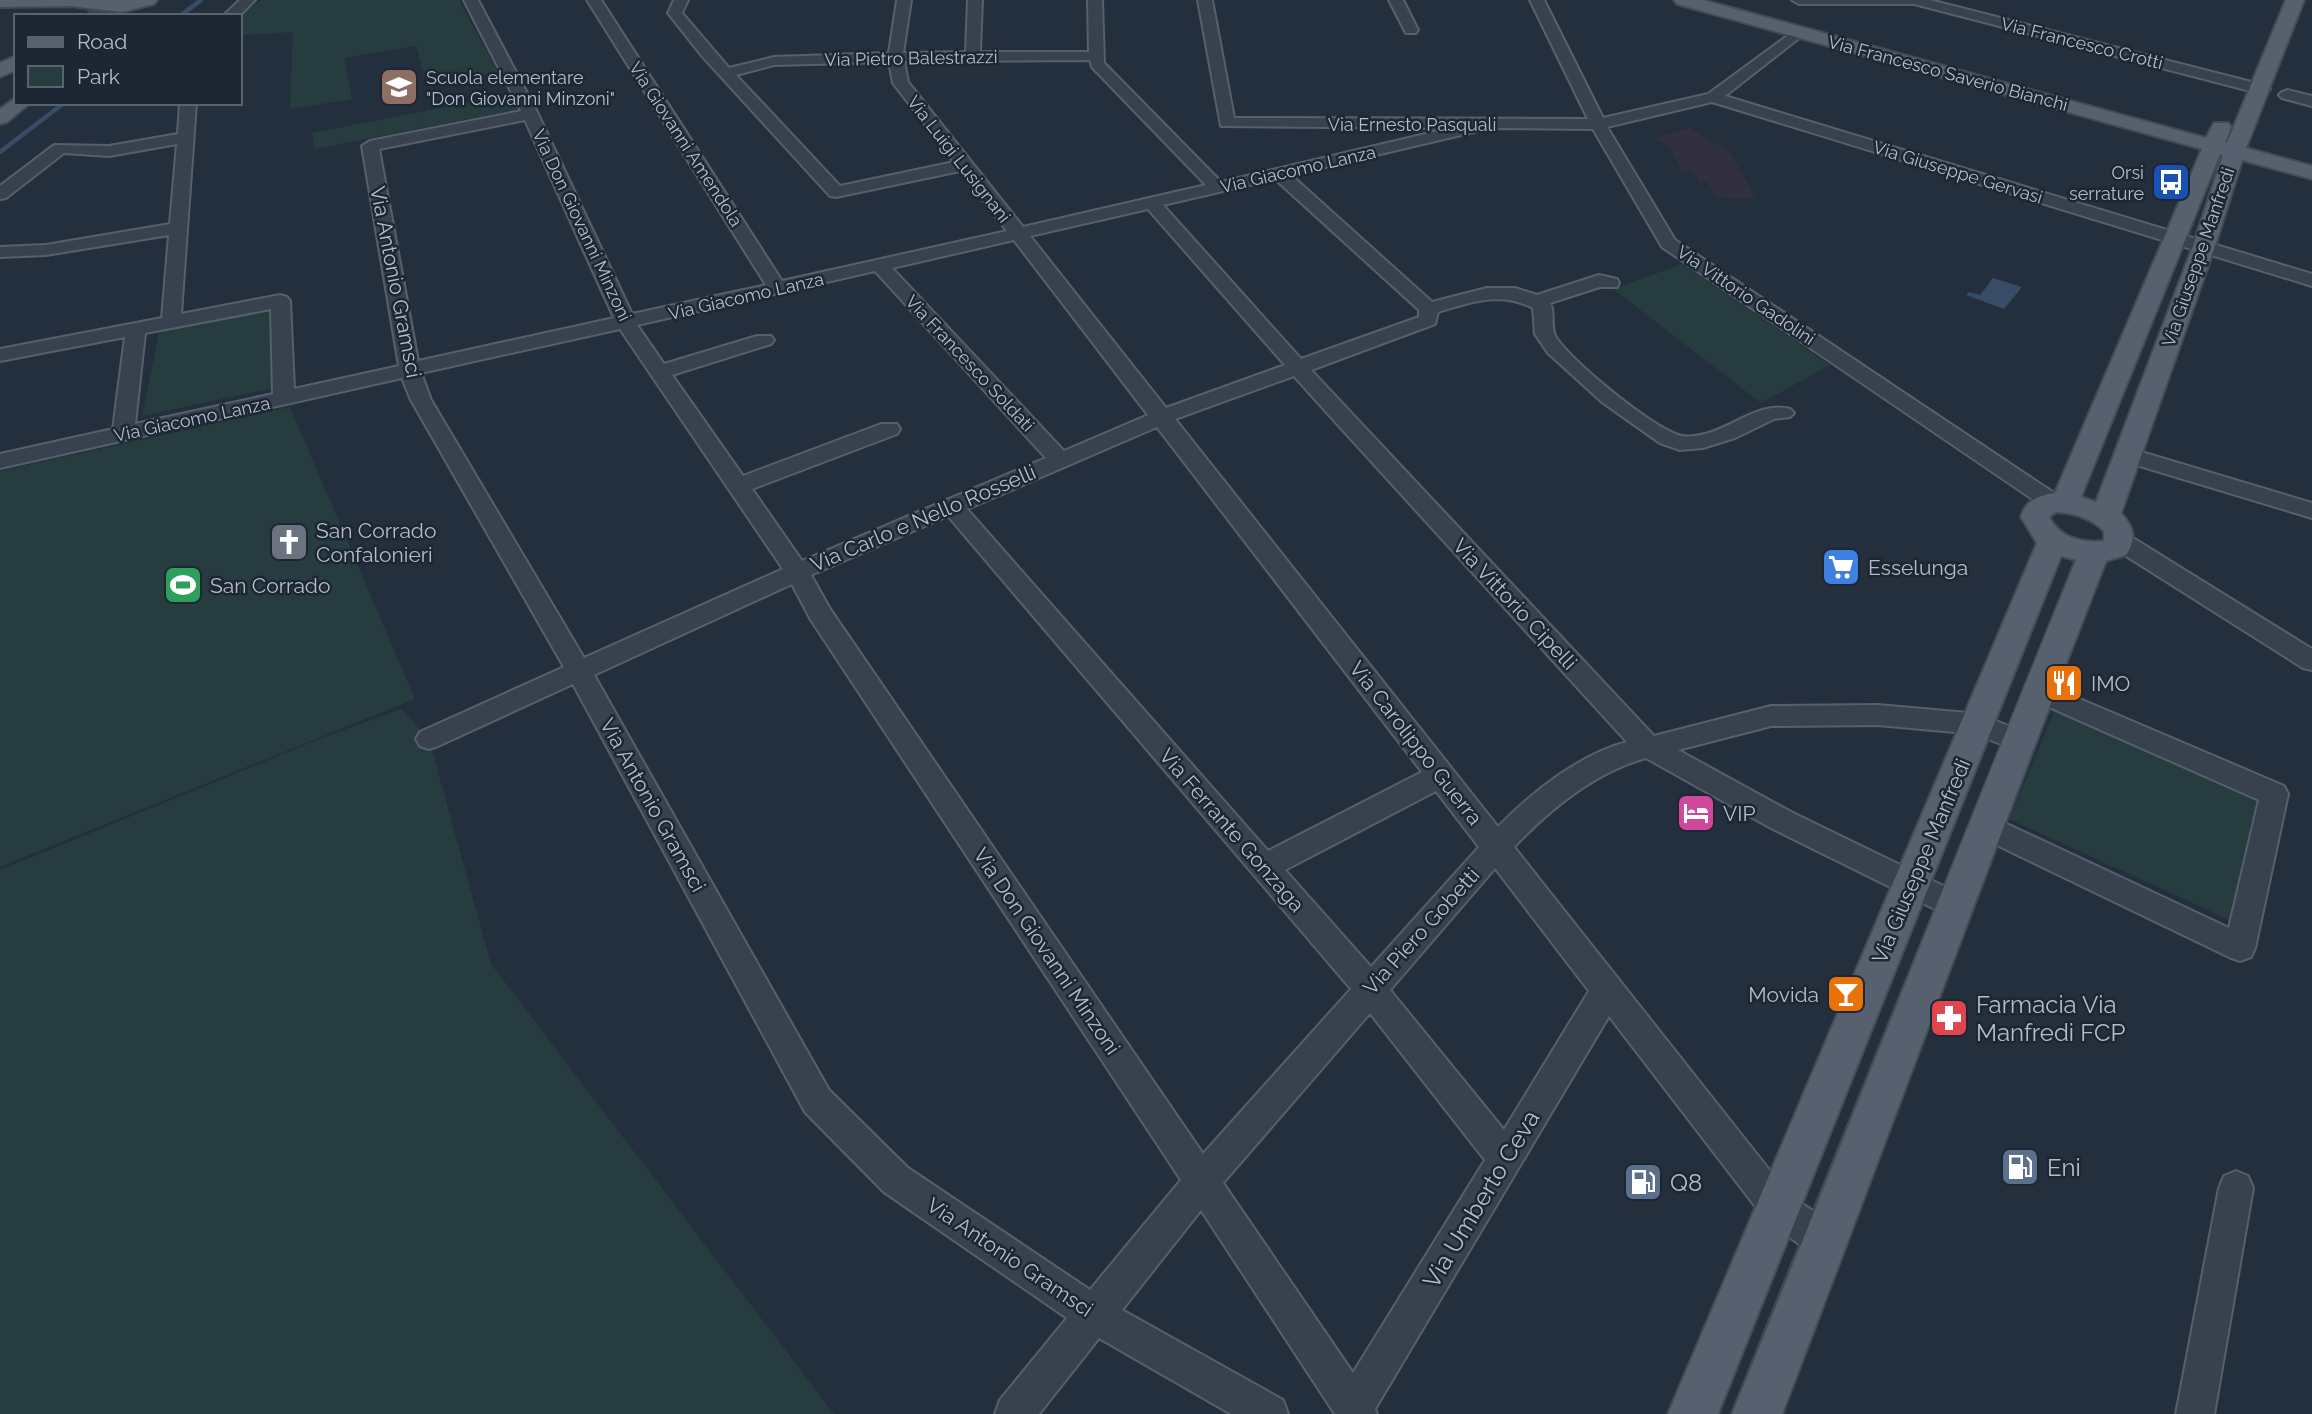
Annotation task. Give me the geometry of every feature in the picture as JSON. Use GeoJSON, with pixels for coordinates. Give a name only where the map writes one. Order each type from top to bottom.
{"type":"FeatureCollection","features":[{"type":"Feature","properties":{"kind":"main road","name":"Via Francesco Saverio Bianchi"},"geometry":{"type":"LineString","coordinates":[[1683,0],[2312,173]]}},
{"type":"Feature","properties":{"kind":"main road","name":"Via Giuseppe Manfredi"},"geometry":{"type":"LineString","coordinates":[[1757,1414],[1984,826],[2106,537],[2128,455],[2204,246],[2241,83],[2276,0]]}},
{"type":"Feature","properties":{"kind":"main road","name":"Via Giuseppe Manfredi"},"geometry":{"type":"LineString","coordinates":[[1693,1414],[2053,540],[2043,533],[2035,517],[2037,510],[2058,502],[2176,238],[2224,149],[2262,89],[2295,0]]}},
{"type":"Feature","properties":{"kind":"main road"},"geometry":{"type":"LineString","coordinates":[[0,2],[71,1],[103,7],[142,4]]}},
{"type":"Feature","properties":{"kind":"main road"},"geometry":{"type":"LineString","coordinates":[[0,118],[17,105]]}},
{"type":"Feature","properties":{"kind":"main road"},"geometry":{"type":"LineString","coordinates":[[2053,540],[2073,549],[2106,537],[2085,507],[2058,502]]}},
{"type":"Feature","properties":{"kind":"street"},"geometry":{"type":"LineString","coordinates":[[232,14],[248,0]]}},
{"type":"Feature","properties":{"kind":"street","name":"Via Don Giovanni Minzoni"},"geometry":{"type":"LineString","coordinates":[[471,0],[530,114],[626,323],[797,572],[820,614],[1356,1411]]}},
{"type":"Feature","properties":{"kind":"street","name":"Via Giovanni Amendola"},"geometry":{"type":"LineString","coordinates":[[594,0],[778,289]]}},
{"type":"Feature","properties":{"kind":"street"},"geometry":{"type":"LineString","coordinates":[[681,0],[675,13],[726,73],[836,192],[963,165]]}},
{"type":"Feature","properties":{"kind":"street","name":"Via Luigi Lusignani"},"geometry":{"type":"LineString","coordinates":[[904,0],[895,57],[896,73],[963,165],[1018,234]]}},
{"type":"Feature","properties":{"kind":"street"},"geometry":{"type":"LineString","coordinates":[[973,57],[975,0]]}},
{"type":"Feature","properties":{"kind":"street"},"geometry":{"type":"LineString","coordinates":[[1095,0],[1097,64],[1218,188]]}},
{"type":"Feature","properties":{"kind":"street"},"geometry":{"type":"LineString","coordinates":[[1205,0],[1227,123]]}},
{"type":"Feature","properties":{"kind":"street"},"geometry":{"type":"LineString","coordinates":[[1396,0],[1411,30]]}},
{"type":"Feature","properties":{"kind":"street","name":"Via Vittorio Gadolini"},"geometry":{"type":"LineString","coordinates":[[1537,0],[1598,124],[1668,243],[2058,502]]}},
{"type":"Feature","properties":{"kind":"street","name":"Via Francesco Crotti"},"geometry":{"type":"LineString","coordinates":[[1799,0],[1914,1],[2241,83]]}},
{"type":"Feature","properties":{"kind":"street"},"geometry":{"type":"LineString","coordinates":[[1598,124],[1713,97],[1798,32]]}},
{"type":"Feature","properties":{"kind":"street","name":"Via Pietro Balestrazzi"},"geometry":{"type":"LineString","coordinates":[[726,73],[774,61],[895,57],[1097,56]]}},
{"type":"Feature","properties":{"kind":"street"},"geometry":{"type":"LineString","coordinates":[[2241,83],[2262,89]]}},
{"type":"Feature","properties":{"kind":"street"},"geometry":{"type":"LineString","coordinates":[[2287,95],[2312,101]]}},
{"type":"Feature","properties":{"kind":"street","name":"Via Giuseppe Gervasi"},"geometry":{"type":"LineString","coordinates":[[1713,97],[2312,280]]}},
{"type":"Feature","properties":{"kind":"street"},"geometry":{"type":"LineString","coordinates":[[171,323],[188,105]]}},
{"type":"Feature","properties":{"kind":"street","name":"Via Antonio Gramsci"},"geometry":{"type":"LineString","coordinates":[[530,114],[370,146],[410,370],[421,400],[579,671],[817,1101],[896,1180],[1095,1315],[1269,1414]]}},
{"type":"Feature","properties":{"kind":"street","name":"Via Ernesto Pasquali"},"geometry":{"type":"LineString","coordinates":[[1227,123],[1598,124]]}},
{"type":"Feature","properties":{"kind":"street","name":"Via Giacomo Lanza"},"geometry":{"type":"LineString","coordinates":[[0,461],[880,266],[1490,124]]}},
{"type":"Feature","properties":{"kind":"street"},"geometry":{"type":"LineString","coordinates":[[0,194],[60,148],[109,151],[185,138]]}},
{"type":"Feature","properties":{"kind":"street"},"geometry":{"type":"LineString","coordinates":[[1279,174],[1429,315]]}},
{"type":"Feature","properties":{"kind":"street","name":"Via Vittorio Cipelli"},"geometry":{"type":"LineString","coordinates":[[1152,203],[1299,369],[1647,746],[1781,820],[1955,906]]}},
{"type":"Feature","properties":{"kind":"street"},"geometry":{"type":"LineString","coordinates":[[0,251],[46,250],[177,228]]}},
{"type":"Feature","properties":{"kind":"street","name":"Via Carolippo Guerra"},"geometry":{"type":"LineString","coordinates":[[1018,234],[1777,1207],[1824,1240]]}},
{"type":"Feature","properties":{"kind":"street","name":"Via Francesco Soldati"},"geometry":{"type":"LineString","coordinates":[[880,266],[1060,460]]}},
{"type":"Feature","properties":{"kind":"street"},"geometry":{"type":"LineString","coordinates":[[1536,301],[1599,281],[1610,283]]}},
{"type":"Feature","properties":{"kind":"street","name":"Via Carlo e Nello Rosselli"},"geometry":{"type":"LineString","coordinates":[[429,739],[797,572],[1162,417],[1299,369],[1490,291],[1536,301]]}},
{"type":"Feature","properties":{"kind":"street"},"geometry":{"type":"LineString","coordinates":[[0,355],[280,301],[284,398]]}},
{"type":"Feature","properties":{"kind":"street"},"geometry":{"type":"LineString","coordinates":[[1536,301],[1543,306],[1543,328],[1547,338],[1575,368],[1633,417],[1678,443],[1701,441],[1771,413],[1783,413]]}},
{"type":"Feature","properties":{"kind":"street"},"geometry":{"type":"LineString","coordinates":[[123,434],[136,330]]}},
{"type":"Feature","properties":{"kind":"street"},"geometry":{"type":"LineString","coordinates":[[660,372],[764,340]]}},
{"type":"Feature","properties":{"kind":"street"},"geometry":{"type":"LineString","coordinates":[[738,486],[889,429]]}},
{"type":"Feature","properties":{"kind":"street"},"geometry":{"type":"LineString","coordinates":[[2128,455],[2312,511]]}},
{"type":"Feature","properties":{"kind":"street","name":"Via Ferrante Gonzaga"},"geometry":{"type":"LineString","coordinates":[[952,506],[1370,989],[1505,1158]]}},
{"type":"Feature","properties":{"kind":"street"},"geometry":{"type":"LineString","coordinates":[[2106,537],[2312,661]]}},
{"type":"Feature","properties":{"kind":"street"},"geometry":{"type":"LineString","coordinates":[[1984,826],[2241,947],[2274,794],[2040,692]]}},
{"type":"Feature","properties":{"kind":"street","name":"Via Piero Gobetti"},"geometry":{"type":"LineString","coordinates":[[1014,1414],[1202,1181],[1496,846],[1538,804],[1615,756],[1771,716],[1878,715],[1979,724],[2020,742]]}},
{"type":"Feature","properties":{"kind":"street"},"geometry":{"type":"LineString","coordinates":[[1264,867],[1441,775]]}},
{"type":"Feature","properties":{"kind":"street","name":"Via Umberto Ceva"},"geometry":{"type":"LineString","coordinates":[[1356,1411],[1607,990]]}},
{"type":"Feature","properties":{"kind":"street"},"geometry":{"type":"LineString","coordinates":[[2195,1414],[2236,1188]]}},
{"type":"Feature","properties":{"kind":"shaded area"},"geometry":{"type":"Polygon","coordinates":[[[1689,128],[1731,153],[1755,198],[1716,197],[1708,182],[1699,182],[1693,171],[1682,171],[1670,147],[1655,138],[1689,128]]]}},
{"type":"Feature","properties":{"kind":"green space"},"geometry":{"type":"Polygon","coordinates":[[[261,0],[459,0],[498,72],[427,83],[416,46],[344,58],[352,99],[290,109],[293,32],[242,35],[242,14],[261,0]]]}},
{"type":"Feature","properties":{"kind":"green space"},"geometry":{"type":"Polygon","coordinates":[[[513,94],[519,109],[315,149],[312,133],[513,94]]]}},
{"type":"Feature","properties":{"kind":"green space"},"geometry":{"type":"Polygon","coordinates":[[[1682,264],[1830,365],[1761,403],[1613,289],[1682,264]]]}},
{"type":"Feature","properties":{"kind":"green space"},"geometry":{"type":"Polygon","coordinates":[[[274,305],[278,387],[142,416],[160,328],[274,305]]]}},
{"type":"Feature","properties":{"kind":"green space","name":"San Corrado"},"geometry":{"type":"Polygon","coordinates":[[[290,407],[415,699],[0,867],[0,471],[290,407]]]}},
{"type":"Feature","properties":{"kind":"green space"},"geometry":{"type":"Polygon","coordinates":[[[2056,707],[2257,801],[2232,921],[2009,819],[2056,707]]]}},
{"type":"Feature","properties":{"kind":"green space"},"geometry":{"type":"Polygon","coordinates":[[[401,709],[429,739],[491,964],[834,1414],[0,1414],[0,870],[327,736],[401,709]]]}},
{"type":"Feature","properties":{"kind":"water"},"geometry":{"type":"Polygon","coordinates":[[[1993,278],[2022,287],[2004,309],[1966,295],[1969,292],[1980,295],[1993,278]]]}},
{"type":"Feature","properties":{"kind":"waterway"},"geometry":{"type":"LineString","coordinates":[[183,14],[201,0]]}},
{"type":"Feature","properties":{"kind":"waterway"},"geometry":{"type":"LineString","coordinates":[[0,152],[61,105]]}},
{"type":"Feature","properties":{"kind":"tunnel"},"geometry":{"type":"LineString","coordinates":[[94,14],[112,0]]}},
{"type":"Feature","properties":{"kind":"place","name":"Scuola elementare \"Don Giovanni Minzoni\""},"geometry":{"type":"Point","coordinates":[399,87]}},
{"type":"Feature","properties":{"kind":"place","name":"Orsi serrature"},"geometry":{"type":"Point","coordinates":[2171,182]}},
{"type":"Feature","properties":{"kind":"place","name":"San Corrado Confalonieri"},"geometry":{"type":"Point","coordinates":[289,542]}},
{"type":"Feature","properties":{"kind":"place","name":"Esselunga"},"geometry":{"type":"Point","coordinates":[1841,567]}},
{"type":"Feature","properties":{"kind":"place","name":"San Corrado"},"geometry":{"type":"Point","coordinates":[183,585]}},
{"type":"Feature","properties":{"kind":"place","name":"IMO"},"geometry":{"type":"Point","coordinates":[2064,683]}},
{"type":"Feature","properties":{"kind":"place","name":"VIP"},"geometry":{"type":"Point","coordinates":[1696,813]}},
{"type":"Feature","properties":{"kind":"place","name":"Movida"},"geometry":{"type":"Point","coordinates":[1846,994]}},
{"type":"Feature","properties":{"kind":"place","name":"Farmacia Via Manfredi FCP"},"geometry":{"type":"Point","coordinates":[1949,1018]}},
{"type":"Feature","properties":{"kind":"place","name":"Eni"},"geometry":{"type":"Point","coordinates":[2020,1167]}},
{"type":"Feature","properties":{"kind":"place","name":"Q8"},"geometry":{"type":"Point","coordinates":[1643,1182]}}]}
